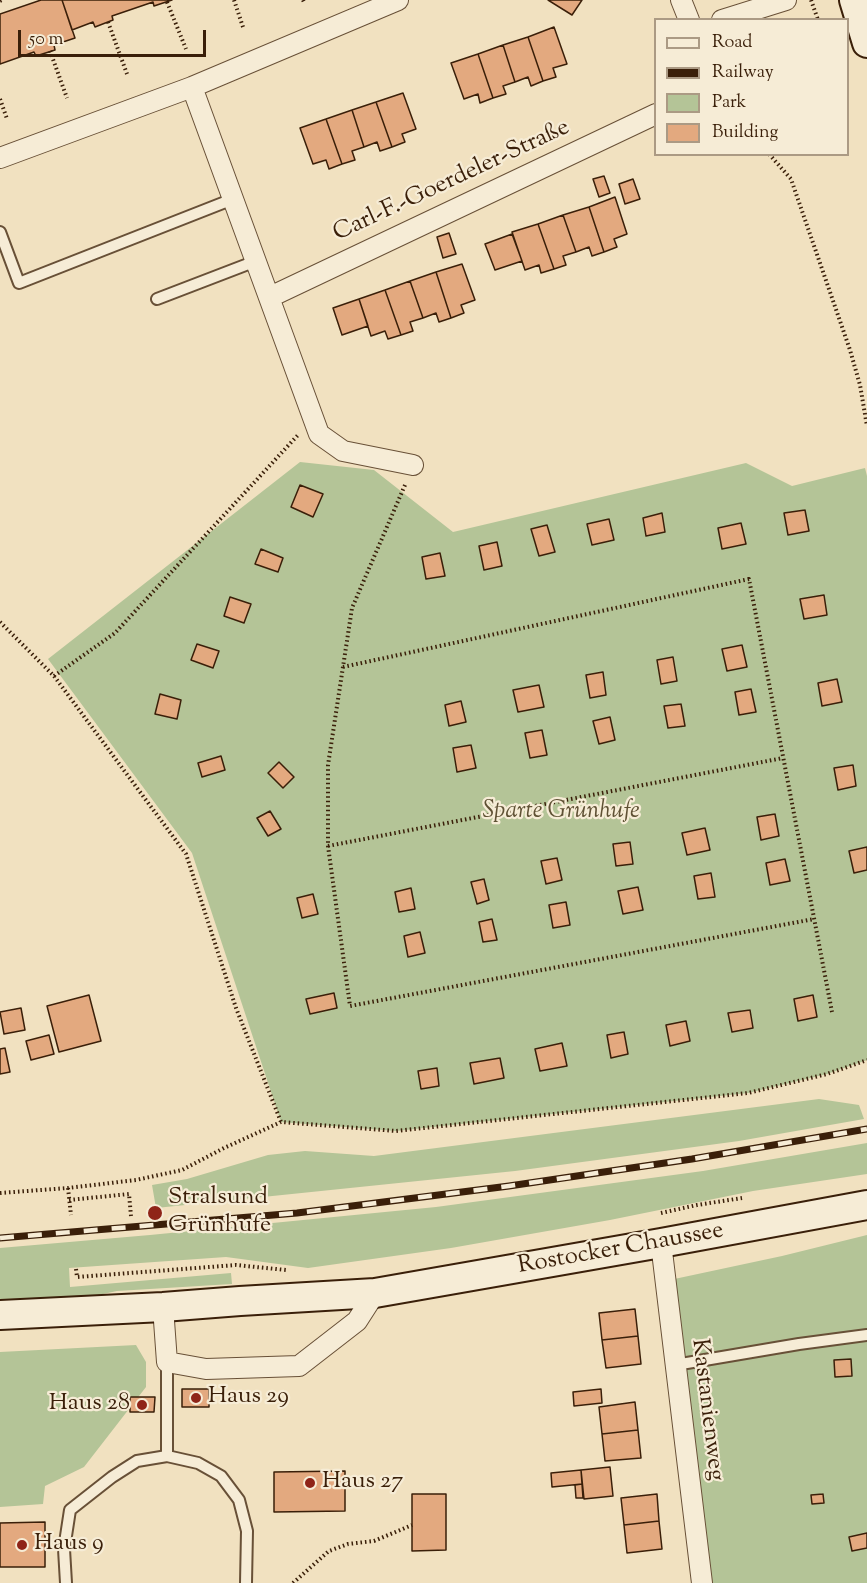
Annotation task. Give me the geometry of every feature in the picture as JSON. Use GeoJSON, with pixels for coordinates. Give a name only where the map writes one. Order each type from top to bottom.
{"type":"FeatureCollection","features":[{"type":"Feature","properties":{"kind":"main road"},"geometry":{"type":"LineString","coordinates":[[854,0],[867,43]]}},
{"type":"Feature","properties":{"kind":"main road","name":"Rostocker Chaussee"},"geometry":{"type":"LineString","coordinates":[[0,1315],[375,1293],[867,1205]]}},
{"type":"Feature","properties":{"kind":"street"},"geometry":{"type":"LineString","coordinates":[[0,158],[192,87],[398,0]]}},
{"type":"Feature","properties":{"kind":"street"},"geometry":{"type":"LineString","coordinates":[[681,0],[688,18]]}},
{"type":"Feature","properties":{"kind":"street"},"geometry":{"type":"LineString","coordinates":[[728,18],[786,0]]}},
{"type":"Feature","properties":{"kind":"street"},"geometry":{"type":"LineString","coordinates":[[192,87],[319,434],[342,451],[413,465]]}},
{"type":"Feature","properties":{"kind":"street","name":"Carl-F.-Goerdeler-Straße"},"geometry":{"type":"LineString","coordinates":[[270,297],[654,115]]}},
{"type":"Feature","properties":{"kind":"street","name":"Kastanienweg"},"geometry":{"type":"LineString","coordinates":[[661,1243],[702,1583]]}},
{"type":"Feature","properties":{"kind":"street"},"geometry":{"type":"LineString","coordinates":[[163,1307],[167,1362],[206,1369],[299,1366],[357,1321],[375,1293]]}},
{"type":"Feature","properties":{"kind":"lane"},"geometry":{"type":"LineString","coordinates":[[0,232],[19,282],[233,199]]}},
{"type":"Feature","properties":{"kind":"lane"},"geometry":{"type":"LineString","coordinates":[[157,299],[256,261]]}},
{"type":"Feature","properties":{"kind":"lane"},"geometry":{"type":"LineString","coordinates":[[675,1365],[867,1335]]}},
{"type":"Feature","properties":{"kind":"lane"},"geometry":{"type":"LineString","coordinates":[[167,1362],[167,1456]]}},
{"type":"Feature","properties":{"kind":"lane"},"geometry":{"type":"LineString","coordinates":[[66,1583],[64,1548],[70,1510],[112,1477],[137,1461],[167,1456],[198,1463],[221,1476],[239,1500],[247,1531],[246,1583]]}},
{"type":"Feature","properties":{"kind":"path"},"geometry":{"type":"LineString","coordinates":[[234,0],[243,27]]}},
{"type":"Feature","properties":{"kind":"path"},"geometry":{"type":"LineString","coordinates":[[811,0],[817,18]]}},
{"type":"Feature","properties":{"kind":"path"},"geometry":{"type":"LineString","coordinates":[[167,2],[186,49]]}},
{"type":"Feature","properties":{"kind":"path"},"geometry":{"type":"LineString","coordinates":[[108,22],[127,74]]}},
{"type":"Feature","properties":{"kind":"path"},"geometry":{"type":"LineString","coordinates":[[50,51],[67,98]]}},
{"type":"Feature","properties":{"kind":"path"},"geometry":{"type":"LineString","coordinates":[[0,99],[7,119]]}},
{"type":"Feature","properties":{"kind":"path"},"geometry":{"type":"LineString","coordinates":[[771,156],[791,179],[850,350],[860,385],[867,426]]}},
{"type":"Feature","properties":{"kind":"path"},"geometry":{"type":"LineString","coordinates":[[54,676],[115,633],[313,419]]}},
{"type":"Feature","properties":{"kind":"path"},"geometry":{"type":"LineString","coordinates":[[413,465],[352,608],[328,765],[328,846],[350,1006],[814,920]]}},
{"type":"Feature","properties":{"kind":"path"},"geometry":{"type":"LineString","coordinates":[[343,667],[749,579],[832,1012]]}},
{"type":"Feature","properties":{"kind":"path"},"geometry":{"type":"LineString","coordinates":[[0,622],[54,676],[186,854],[236,1008],[281,1122]]}},
{"type":"Feature","properties":{"kind":"path"},"geometry":{"type":"LineString","coordinates":[[328,846],[783,758]]}},
{"type":"Feature","properties":{"kind":"path"},"geometry":{"type":"LineString","coordinates":[[0,1193],[68,1188],[182,1170],[281,1122],[408,1130],[748,1093],[827,1074],[867,1060]]}},
{"type":"Feature","properties":{"kind":"path"},"geometry":{"type":"LineString","coordinates":[[68,1188],[71,1215]]}},
{"type":"Feature","properties":{"kind":"path"},"geometry":{"type":"LineString","coordinates":[[69,1200],[129,1194],[131,1216]]}},
{"type":"Feature","properties":{"kind":"path"},"geometry":{"type":"LineString","coordinates":[[655,1215],[742,1198]]}},
{"type":"Feature","properties":{"kind":"path"},"geometry":{"type":"LineString","coordinates":[[76,1269],[77,1277],[236,1265],[293,1270]]}},
{"type":"Feature","properties":{"kind":"path"},"geometry":{"type":"LineString","coordinates":[[293,1583],[329,1551],[348,1544],[374,1541],[412,1525]]}},
{"type":"Feature","properties":{"kind":"green space","name":"Sparte Grünhufe"},"geometry":{"type":"Polygon","coordinates":[[[300,462],[374,470],[453,532],[746,463],[792,486],[865,468],[867,476],[867,1060],[827,1074],[748,1093],[396,1131],[281,1122],[192,853],[48,659],[300,462]]]}},
{"type":"Feature","properties":{"kind":"green space"},"geometry":{"type":"Polygon","coordinates":[[[819,1099],[859,1105],[864,1119],[739,1141],[515,1171],[156,1208],[152,1185],[187,1179],[268,1155],[305,1151],[374,1156],[819,1099]]]}},
{"type":"Feature","properties":{"kind":"green space"},"geometry":{"type":"Polygon","coordinates":[[[867,1143],[867,1174],[753,1191],[610,1220],[451,1248],[308,1268],[226,1257],[69,1268],[70,1287],[231,1273],[232,1284],[117,1291],[61,1303],[0,1306],[0,1248],[436,1207],[703,1171],[867,1143]]]}},
{"type":"Feature","properties":{"kind":"green space"},"geometry":{"type":"Polygon","coordinates":[[[867,1235],[867,1583],[702,1583],[665,1281],[867,1235]]]}},
{"type":"Feature","properties":{"kind":"green space"},"geometry":{"type":"Polygon","coordinates":[[[136,1345],[146,1362],[146,1387],[84,1467],[45,1486],[43,1504],[0,1507],[0,1352],[136,1345]]]}},
{"type":"Feature","properties":{"kind":"building"},"geometry":{"type":"Polygon","coordinates":[[[41,0],[62,0],[75,38],[54,45],[55,50],[36,56],[34,52],[0,64],[0,14],[41,0]]]}},
{"type":"Feature","properties":{"kind":"building"},"geometry":{"type":"Polygon","coordinates":[[[62,0],[172,0],[154,6],[153,2],[112,16],[113,20],[95,27],[93,22],[72,30],[62,0]]]}},
{"type":"Feature","properties":{"kind":"building"},"geometry":{"type":"Polygon","coordinates":[[[548,0],[582,0],[572,15],[548,0]]]}},
{"type":"Feature","properties":{"kind":"building"},"geometry":{"type":"Polygon","coordinates":[[[554,27],[567,64],[553,68],[556,77],[543,81],[528,37],[554,27]]]}},
{"type":"Feature","properties":{"kind":"building"},"geometry":{"type":"Polygon","coordinates":[[[528,37],[543,81],[531,86],[528,77],[515,82],[503,45],[528,37]]]}},
{"type":"Feature","properties":{"kind":"building"},"geometry":{"type":"Polygon","coordinates":[[[503,45],[515,82],[503,86],[506,94],[493,98],[478,54],[503,45]]]}},
{"type":"Feature","properties":{"kind":"building"},"geometry":{"type":"Polygon","coordinates":[[[478,54],[493,98],[480,103],[478,94],[464,99],[451,63],[478,54]]]}},
{"type":"Feature","properties":{"kind":"building"},"geometry":{"type":"Polygon","coordinates":[[[403,93],[416,129],[402,134],[405,142],[392,147],[376,102],[403,93]]]}},
{"type":"Feature","properties":{"kind":"building"},"geometry":{"type":"Polygon","coordinates":[[[376,102],[392,147],[380,151],[377,142],[364,147],[352,110],[376,102]]]}},
{"type":"Feature","properties":{"kind":"building"},"geometry":{"type":"Polygon","coordinates":[[[352,110],[364,147],[352,151],[355,160],[342,164],[326,119],[352,110]]]}},
{"type":"Feature","properties":{"kind":"building"},"geometry":{"type":"Polygon","coordinates":[[[326,119],[342,164],[329,169],[326,160],[313,164],[300,128],[326,119]]]}},
{"type":"Feature","properties":{"kind":"building"},"geometry":{"type":"Polygon","coordinates":[[[604,176],[610,193],[599,197],[593,179],[604,176]]]}},
{"type":"Feature","properties":{"kind":"building"},"geometry":{"type":"Polygon","coordinates":[[[633,179],[640,199],[625,204],[619,184],[633,179]]]}},
{"type":"Feature","properties":{"kind":"building"},"geometry":{"type":"Polygon","coordinates":[[[615,197],[627,234],[614,239],[617,247],[604,252],[589,207],[615,197]]]}},
{"type":"Feature","properties":{"kind":"building"},"geometry":{"type":"Polygon","coordinates":[[[589,207],[604,252],[592,256],[589,247],[576,252],[563,215],[589,207]]]}},
{"type":"Feature","properties":{"kind":"building"},"geometry":{"type":"Polygon","coordinates":[[[563,215],[576,252],[563,256],[566,265],[554,269],[538,224],[563,215]]]}},
{"type":"Feature","properties":{"kind":"building"},"geometry":{"type":"Polygon","coordinates":[[[538,224],[554,269],[541,273],[539,265],[525,270],[512,232],[538,224]]]}},
{"type":"Feature","properties":{"kind":"building"},"geometry":{"type":"Polygon","coordinates":[[[449,233],[456,254],[443,258],[437,237],[449,233]]]}},
{"type":"Feature","properties":{"kind":"building"},"geometry":{"type":"Polygon","coordinates":[[[512,234],[522,261],[495,270],[485,244],[512,234]]]}},
{"type":"Feature","properties":{"kind":"building"},"geometry":{"type":"Polygon","coordinates":[[[462,264],[475,300],[461,305],[464,313],[451,318],[436,272],[462,264]]]}},
{"type":"Feature","properties":{"kind":"building"},"geometry":{"type":"Polygon","coordinates":[[[436,272],[451,318],[439,322],[436,313],[423,318],[410,281],[436,272]]]}},
{"type":"Feature","properties":{"kind":"building"},"geometry":{"type":"Polygon","coordinates":[[[410,281],[423,318],[410,322],[413,331],[401,335],[385,290],[410,281]]]}},
{"type":"Feature","properties":{"kind":"building"},"geometry":{"type":"Polygon","coordinates":[[[385,290],[401,335],[388,339],[385,331],[371,336],[359,299],[385,290]]]}},
{"type":"Feature","properties":{"kind":"building"},"geometry":{"type":"Polygon","coordinates":[[[359,299],[368,326],[342,335],[333,308],[359,299]]]}},
{"type":"Feature","properties":{"kind":"building"},"geometry":{"type":"Polygon","coordinates":[[[300,485],[323,494],[313,517],[291,507],[300,485]]]}},
{"type":"Feature","properties":{"kind":"building"},"geometry":{"type":"Polygon","coordinates":[[[805,510],[809,531],[788,535],[784,513],[805,510]]]}},
{"type":"Feature","properties":{"kind":"building"},"geometry":{"type":"Polygon","coordinates":[[[662,513],[665,532],[646,536],[643,518],[662,513]]]}},
{"type":"Feature","properties":{"kind":"building"},"geometry":{"type":"Polygon","coordinates":[[[609,519],[614,540],[592,545],[587,524],[609,519]]]}},
{"type":"Feature","properties":{"kind":"building"},"geometry":{"type":"Polygon","coordinates":[[[741,523],[746,544],[722,549],[718,528],[741,523]]]}},
{"type":"Feature","properties":{"kind":"building"},"geometry":{"type":"Polygon","coordinates":[[[547,525],[555,552],[539,556],[531,529],[547,525]]]}},
{"type":"Feature","properties":{"kind":"building"},"geometry":{"type":"Polygon","coordinates":[[[497,542],[502,566],[484,570],[479,546],[497,542]]]}},
{"type":"Feature","properties":{"kind":"building"},"geometry":{"type":"Polygon","coordinates":[[[261,549],[283,558],[278,572],[255,564],[261,549]]]}},
{"type":"Feature","properties":{"kind":"building"},"geometry":{"type":"Polygon","coordinates":[[[440,553],[445,576],[426,579],[422,557],[440,553]]]}},
{"type":"Feature","properties":{"kind":"building"},"geometry":{"type":"Polygon","coordinates":[[[824,595],[827,615],[804,619],[800,599],[824,595]]]}},
{"type":"Feature","properties":{"kind":"building"},"geometry":{"type":"Polygon","coordinates":[[[230,597],[251,604],[244,623],[224,616],[230,597]]]}},
{"type":"Feature","properties":{"kind":"building"},"geometry":{"type":"Polygon","coordinates":[[[197,644],[219,651],[213,668],[191,660],[197,644]]]}},
{"type":"Feature","properties":{"kind":"building"},"geometry":{"type":"Polygon","coordinates":[[[742,645],[747,667],[727,671],[722,649],[742,645]]]}},
{"type":"Feature","properties":{"kind":"building"},"geometry":{"type":"Polygon","coordinates":[[[673,657],[677,681],[661,684],[657,660],[673,657]]]}},
{"type":"Feature","properties":{"kind":"building"},"geometry":{"type":"Polygon","coordinates":[[[603,672],[606,695],[590,698],[586,675],[603,672]]]}},
{"type":"Feature","properties":{"kind":"building"},"geometry":{"type":"Polygon","coordinates":[[[837,679],[842,702],[822,706],[818,683],[837,679]]]}},
{"type":"Feature","properties":{"kind":"building"},"geometry":{"type":"Polygon","coordinates":[[[539,685],[544,707],[518,712],[513,690],[539,685]]]}},
{"type":"Feature","properties":{"kind":"building"},"geometry":{"type":"Polygon","coordinates":[[[751,689],[756,712],[739,715],[735,692],[751,689]]]}},
{"type":"Feature","properties":{"kind":"building"},"geometry":{"type":"Polygon","coordinates":[[[160,694],[181,700],[177,719],[155,714],[160,694]]]}},
{"type":"Feature","properties":{"kind":"building"},"geometry":{"type":"Polygon","coordinates":[[[461,701],[466,722],[449,726],[445,705],[461,701]]]}},
{"type":"Feature","properties":{"kind":"building"},"geometry":{"type":"Polygon","coordinates":[[[681,704],[685,726],[668,728],[664,706],[681,704]]]}},
{"type":"Feature","properties":{"kind":"building"},"geometry":{"type":"Polygon","coordinates":[[[610,717],[615,740],[599,744],[593,721],[610,717]]]}},
{"type":"Feature","properties":{"kind":"building"},"geometry":{"type":"Polygon","coordinates":[[[542,730],[547,755],[530,758],[525,733],[542,730]]]}},
{"type":"Feature","properties":{"kind":"building"},"geometry":{"type":"Polygon","coordinates":[[[471,745],[476,768],[457,772],[453,748],[471,745]]]}},
{"type":"Feature","properties":{"kind":"building"},"geometry":{"type":"Polygon","coordinates":[[[221,756],[225,770],[202,777],[198,763],[221,756]]]}},
{"type":"Feature","properties":{"kind":"building"},"geometry":{"type":"Polygon","coordinates":[[[279,762],[294,777],[283,788],[268,773],[279,762]]]}},
{"type":"Feature","properties":{"kind":"building"},"geometry":{"type":"Polygon","coordinates":[[[853,765],[856,786],[838,790],[834,768],[853,765]]]}},
{"type":"Feature","properties":{"kind":"building"},"geometry":{"type":"Polygon","coordinates":[[[270,811],[281,829],[268,836],[257,818],[270,811]]]}},
{"type":"Feature","properties":{"kind":"building"},"geometry":{"type":"Polygon","coordinates":[[[775,814],[779,836],[761,840],[757,817],[775,814]]]}},
{"type":"Feature","properties":{"kind":"building"},"geometry":{"type":"Polygon","coordinates":[[[705,828],[710,850],[687,855],[682,833],[705,828]]]}},
{"type":"Feature","properties":{"kind":"building"},"geometry":{"type":"Polygon","coordinates":[[[630,842],[633,864],[616,866],[613,844],[630,842]]]}},
{"type":"Feature","properties":{"kind":"building"},"geometry":{"type":"Polygon","coordinates":[[[867,847],[867,870],[854,873],[849,851],[867,847]]]}},
{"type":"Feature","properties":{"kind":"building"},"geometry":{"type":"Polygon","coordinates":[[[557,858],[562,880],[546,884],[541,861],[557,858]]]}},
{"type":"Feature","properties":{"kind":"building"},"geometry":{"type":"Polygon","coordinates":[[[785,859],[790,881],[770,885],[766,863],[785,859]]]}},
{"type":"Feature","properties":{"kind":"building"},"geometry":{"type":"Polygon","coordinates":[[[711,873],[715,897],[698,899],[694,876],[711,873]]]}},
{"type":"Feature","properties":{"kind":"building"},"geometry":{"type":"Polygon","coordinates":[[[484,879],[489,900],[477,904],[471,882],[484,879]]]}},
{"type":"Feature","properties":{"kind":"building"},"geometry":{"type":"Polygon","coordinates":[[[638,887],[643,910],[623,914],[618,891],[638,887]]]}},
{"type":"Feature","properties":{"kind":"building"},"geometry":{"type":"Polygon","coordinates":[[[411,888],[415,909],[399,912],[395,892],[411,888]]]}},
{"type":"Feature","properties":{"kind":"building"},"geometry":{"type":"Polygon","coordinates":[[[313,894],[318,914],[302,918],[297,898],[313,894]]]}},
{"type":"Feature","properties":{"kind":"building"},"geometry":{"type":"Polygon","coordinates":[[[566,902],[570,925],[553,928],[549,905],[566,902]]]}},
{"type":"Feature","properties":{"kind":"building"},"geometry":{"type":"Polygon","coordinates":[[[492,919],[497,940],[483,942],[479,922],[492,919]]]}},
{"type":"Feature","properties":{"kind":"building"},"geometry":{"type":"Polygon","coordinates":[[[420,932],[425,953],[408,957],[404,936],[420,932]]]}},
{"type":"Feature","properties":{"kind":"building"},"geometry":{"type":"Polygon","coordinates":[[[334,993],[337,1008],[310,1014],[306,999],[334,993]]]}},
{"type":"Feature","properties":{"kind":"building"},"geometry":{"type":"Polygon","coordinates":[[[89,995],[101,1041],[59,1052],[47,1006],[89,995]]]}},
{"type":"Feature","properties":{"kind":"building"},"geometry":{"type":"Polygon","coordinates":[[[813,995],[817,1017],[798,1021],[794,999],[813,995]]]}},
{"type":"Feature","properties":{"kind":"building"},"geometry":{"type":"Polygon","coordinates":[[[21,1008],[25,1030],[4,1034],[0,1012],[21,1008]]]}},
{"type":"Feature","properties":{"kind":"building"},"geometry":{"type":"Polygon","coordinates":[[[750,1010],[753,1028],[732,1032],[728,1013],[750,1010]]]}},
{"type":"Feature","properties":{"kind":"building"},"geometry":{"type":"Polygon","coordinates":[[[686,1021],[690,1041],[670,1046],[666,1025],[686,1021]]]}},
{"type":"Feature","properties":{"kind":"building"},"geometry":{"type":"Polygon","coordinates":[[[624,1032],[628,1054],[611,1058],[607,1035],[624,1032]]]}},
{"type":"Feature","properties":{"kind":"building"},"geometry":{"type":"Polygon","coordinates":[[[49,1035],[54,1054],[31,1060],[26,1041],[49,1035]]]}},
{"type":"Feature","properties":{"kind":"building"},"geometry":{"type":"Polygon","coordinates":[[[562,1043],[567,1066],[540,1071],[535,1049],[562,1043]]]}},
{"type":"Feature","properties":{"kind":"building"},"geometry":{"type":"Polygon","coordinates":[[[5,1048],[10,1072],[0,1074],[0,1049],[5,1048]]]}},
{"type":"Feature","properties":{"kind":"building"},"geometry":{"type":"Polygon","coordinates":[[[500,1058],[504,1078],[474,1084],[470,1063],[500,1058]]]}},
{"type":"Feature","properties":{"kind":"building"},"geometry":{"type":"Polygon","coordinates":[[[437,1068],[439,1086],[421,1089],[418,1071],[437,1068]]]}},
{"type":"Feature","properties":{"kind":"building"},"geometry":{"type":"Polygon","coordinates":[[[635,1309],[638,1336],[602,1340],[599,1313],[635,1309]]]}},
{"type":"Feature","properties":{"kind":"building"},"geometry":{"type":"Polygon","coordinates":[[[638,1336],[641,1364],[606,1368],[602,1340],[638,1336]]]}},
{"type":"Feature","properties":{"kind":"building"},"geometry":{"type":"Polygon","coordinates":[[[851,1359],[852,1376],[835,1377],[834,1360],[851,1359]]]}},
{"type":"Feature","properties":{"kind":"building","name":"Haus 29"},"geometry":{"type":"Polygon","coordinates":[[[182,1389],[209,1389],[209,1407],[182,1407],[182,1389]]]}},
{"type":"Feature","properties":{"kind":"building"},"geometry":{"type":"Polygon","coordinates":[[[601,1389],[602,1403],[574,1406],[573,1392],[601,1389]]]}},
{"type":"Feature","properties":{"kind":"building","name":"Haus 28"},"geometry":{"type":"Polygon","coordinates":[[[130,1397],[155,1397],[154,1412],[130,1412],[130,1397]]]}},
{"type":"Feature","properties":{"kind":"building"},"geometry":{"type":"Polygon","coordinates":[[[635,1402],[638,1430],[602,1434],[599,1407],[635,1402]]]}},
{"type":"Feature","properties":{"kind":"building"},"geometry":{"type":"Polygon","coordinates":[[[638,1430],[641,1458],[605,1461],[602,1434],[638,1430]]]}},
{"type":"Feature","properties":{"kind":"building"},"geometry":{"type":"Polygon","coordinates":[[[610,1467],[613,1496],[584,1499],[581,1470],[610,1467]]]}},
{"type":"Feature","properties":{"kind":"building"},"geometry":{"type":"Polygon","coordinates":[[[581,1470],[582,1484],[552,1487],[551,1473],[581,1470]]]}},
{"type":"Feature","properties":{"kind":"building","name":"Haus 27"},"geometry":{"type":"Polygon","coordinates":[[[345,1471],[345,1511],[274,1512],[274,1472],[345,1471]]]}},
{"type":"Feature","properties":{"kind":"building"},"geometry":{"type":"Polygon","coordinates":[[[582,1484],[583,1498],[576,1498],[575,1485],[582,1484]]]}},
{"type":"Feature","properties":{"kind":"building"},"geometry":{"type":"Polygon","coordinates":[[[412,1494],[446,1494],[446,1550],[412,1551],[412,1494]]]}},
{"type":"Feature","properties":{"kind":"building"},"geometry":{"type":"Polygon","coordinates":[[[657,1494],[659,1521],[624,1525],[621,1498],[657,1494]]]}},
{"type":"Feature","properties":{"kind":"building"},"geometry":{"type":"Polygon","coordinates":[[[823,1494],[824,1503],[812,1504],[811,1495],[823,1494]]]}},
{"type":"Feature","properties":{"kind":"building"},"geometry":{"type":"Polygon","coordinates":[[[659,1521],[662,1549],[627,1553],[624,1525],[659,1521]]]}},
{"type":"Feature","properties":{"kind":"building","name":"Haus 9"},"geometry":{"type":"Polygon","coordinates":[[[45,1522],[45,1567],[0,1567],[0,1523],[45,1522]]]}},
{"type":"Feature","properties":{"kind":"building"},"geometry":{"type":"Polygon","coordinates":[[[867,1533],[867,1548],[852,1551],[849,1537],[867,1533]]]}},
{"type":"Feature","properties":{"kind":"railway"},"geometry":{"type":"LineString","coordinates":[[0,1238],[297,1213],[509,1186],[692,1159],[867,1129]]}},
{"type":"Feature","properties":{"kind":"place","name":"Stralsund Grünhufe"},"geometry":{"type":"Point","coordinates":[155,1213]}},
{"type":"Feature","properties":{"kind":"place","name":"Haus 29"},"geometry":{"type":"Point","coordinates":[196,1398]}},
{"type":"Feature","properties":{"kind":"place","name":"Haus 28"},"geometry":{"type":"Point","coordinates":[142,1405]}},
{"type":"Feature","properties":{"kind":"place","name":"Haus 27"},"geometry":{"type":"Point","coordinates":[310,1483]}},
{"type":"Feature","properties":{"kind":"place","name":"Haus 9"},"geometry":{"type":"Point","coordinates":[22,1545]}}]}
